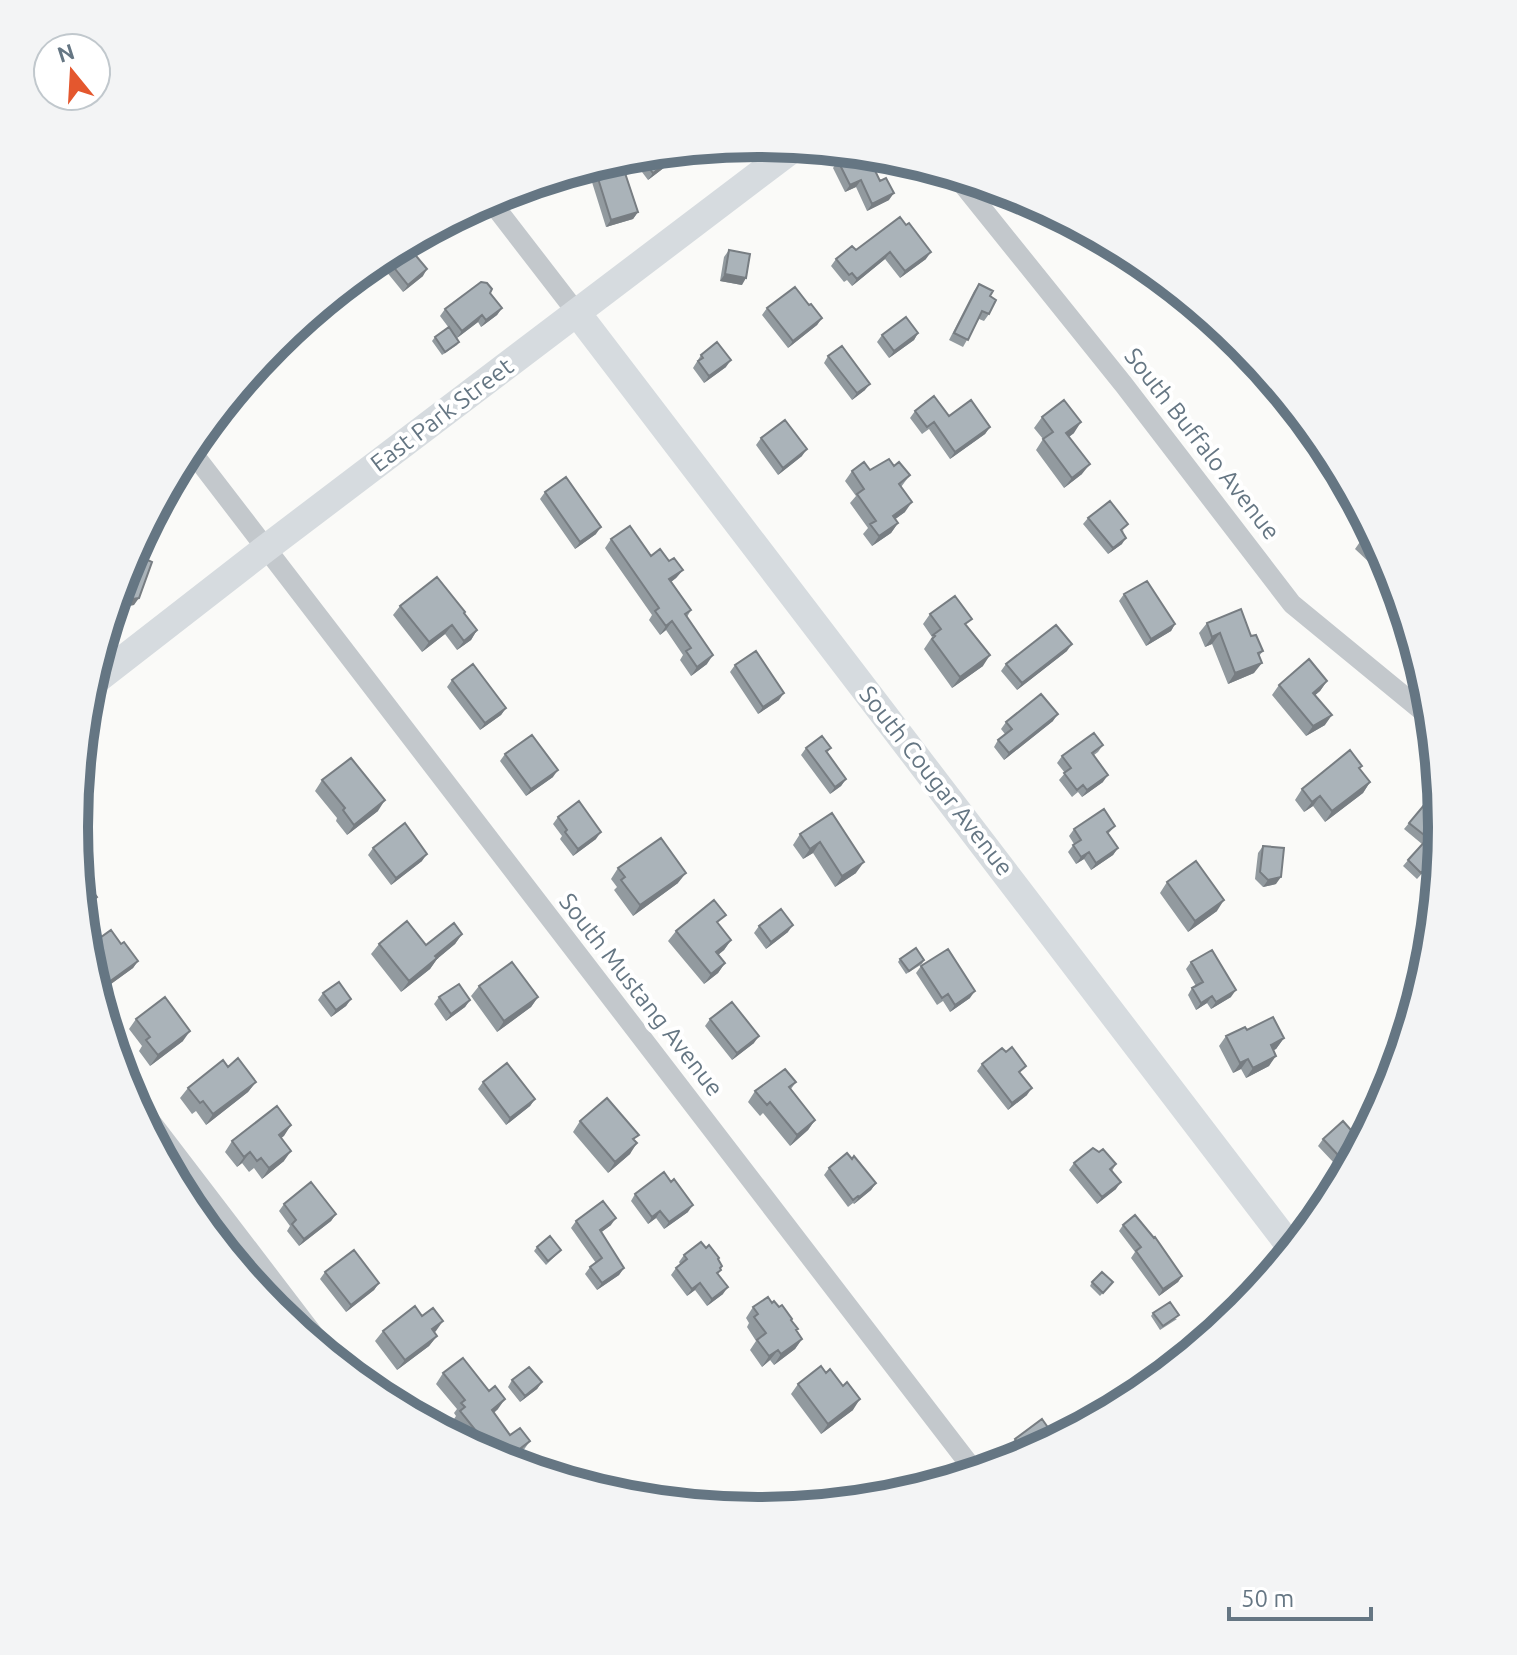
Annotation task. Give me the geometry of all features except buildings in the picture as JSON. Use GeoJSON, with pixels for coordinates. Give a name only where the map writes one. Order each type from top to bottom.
{"type":"FeatureCollection","features":[{"type":"Feature","properties":{"kind":"street","name":"East Park Street"},"geometry":{"type":"LineString","coordinates":[[107,672],[781,158]]}},
{"type":"Feature","properties":{"kind":"street","name":"South Buffalo Avenue"},"geometry":{"type":"LineString","coordinates":[[968,191],[1124,385],[1292,604],[1418,707]]}},
{"type":"Feature","properties":{"kind":"street"},"geometry":{"type":"LineString","coordinates":[[498,210],[577,313]]}},
{"type":"Feature","properties":{"kind":"street","name":"South Cougar Avenue"},"geometry":{"type":"LineString","coordinates":[[577,313],[1286,1241]]}},
{"type":"Feature","properties":{"kind":"street","name":"South Mustang Avenue"},"geometry":{"type":"LineString","coordinates":[[198,460],[969,1464]]}},
{"type":"Feature","properties":{"kind":"street"},"geometry":{"type":"LineString","coordinates":[[167,1143],[301,1318]]}}]}
